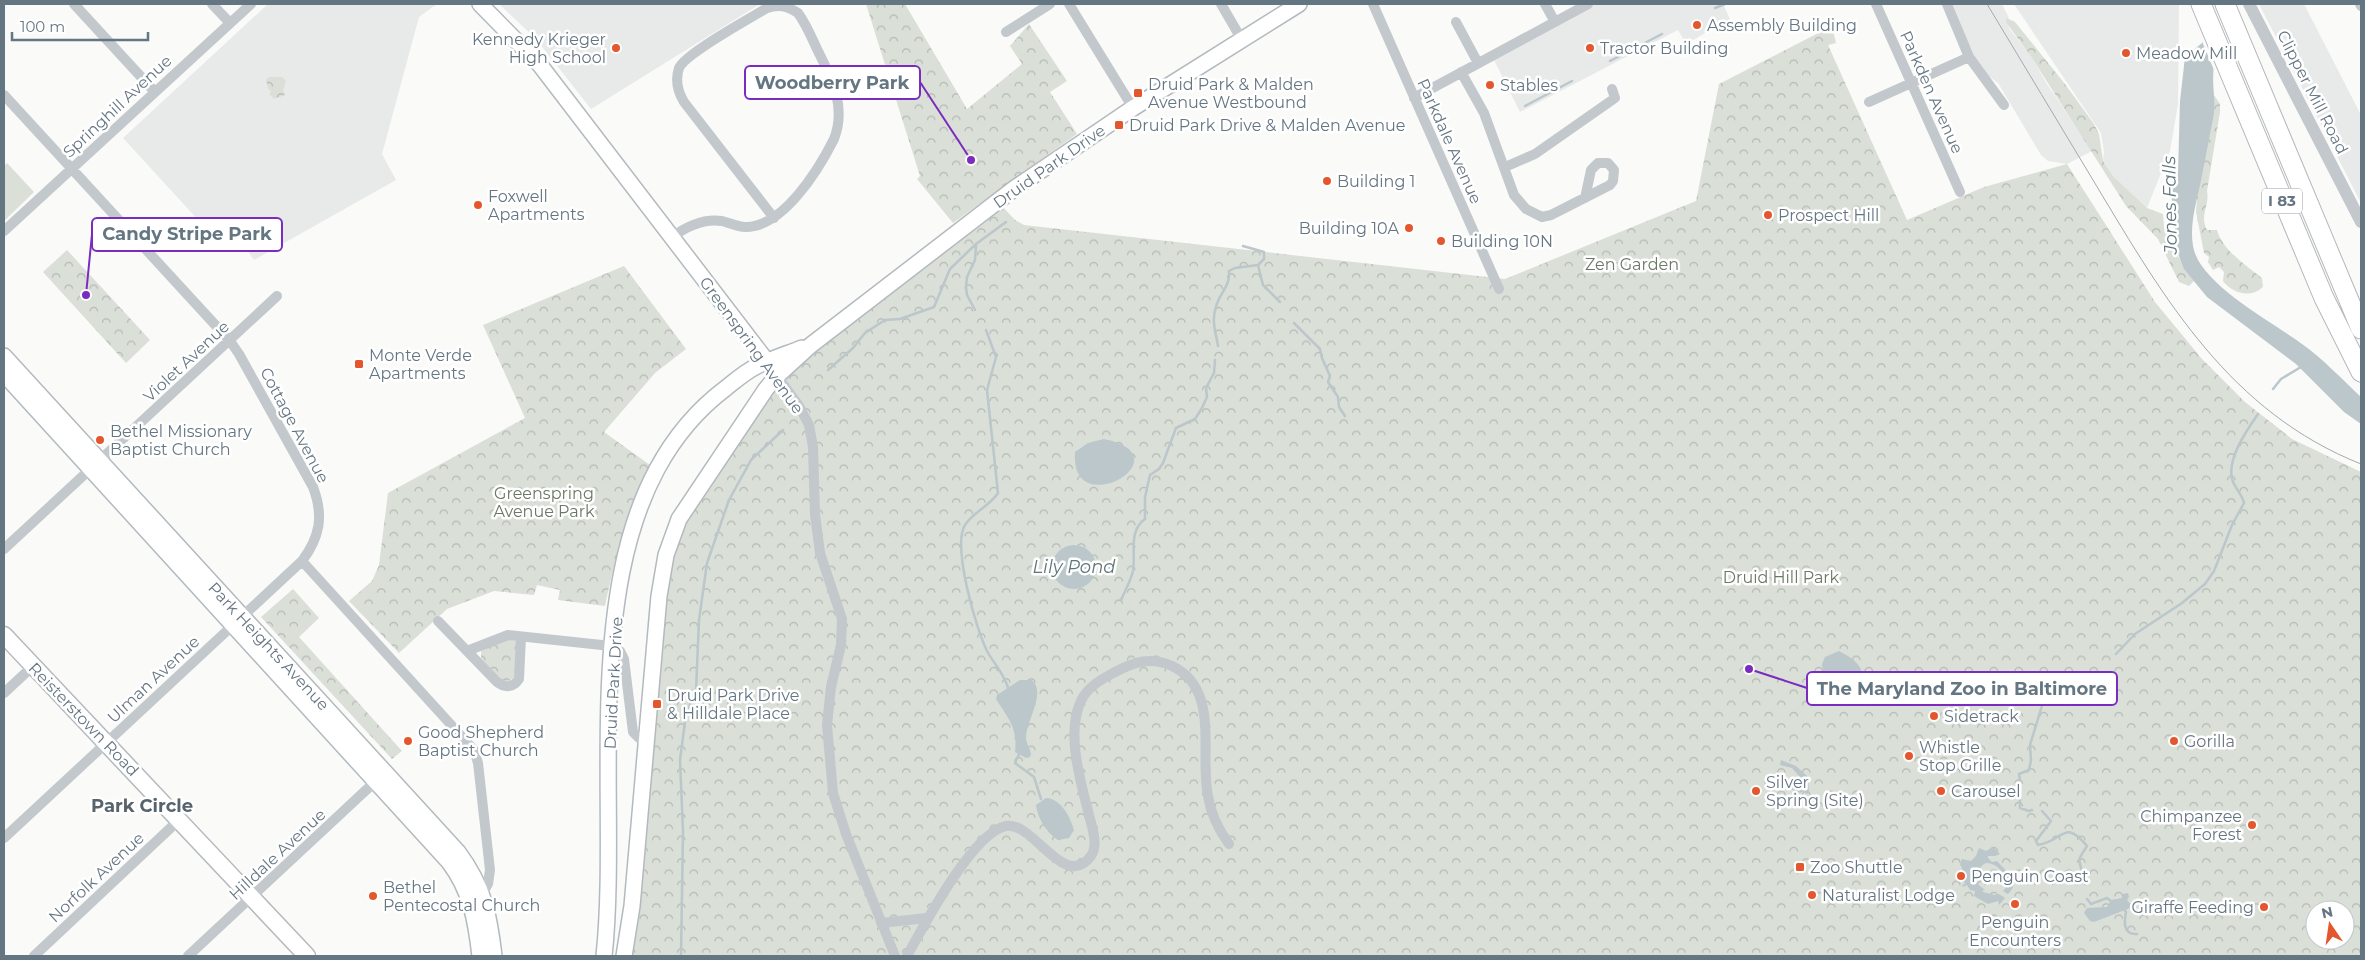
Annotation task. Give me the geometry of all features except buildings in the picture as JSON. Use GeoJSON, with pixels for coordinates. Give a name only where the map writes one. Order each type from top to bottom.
{"type":"FeatureCollection","features":[{"type":"Feature","properties":{"kind":"highway","name":"I 83"},"geometry":{"type":"LineString","coordinates":[[2201,4],[2324,298],[2361,372]]}},
{"type":"Feature","properties":{"kind":"highway","name":"I 83"},"geometry":{"type":"LineString","coordinates":[[2225,4],[2343,290],[2361,329]]}},
{"type":"Feature","properties":{"kind":"main road","name":"Greenspring Avenue"},"geometry":{"type":"LineString","coordinates":[[480,4],[540,65],[777,376]]}},
{"type":"Feature","properties":{"kind":"main road","name":"Druid Park Drive"},"geometry":{"type":"LineString","coordinates":[[624,956],[632,906],[648,742],[659,596],[662,571],[670,539],[691,500],[777,376],[811,346],[994,203],[1133,108],[1299,4]]}},
{"type":"Feature","properties":{"kind":"main road","name":"Druid Park Drive"},"geometry":{"type":"LineString","coordinates":[[604,956],[611,646],[626,553],[640,506],[658,465],[680,432],[701,408],[745,373],[767,361],[811,346]]}},
{"type":"Feature","properties":{"kind":"main road","name":"Park Heights Avenue"},"geometry":{"type":"LineString","coordinates":[[4,356],[95,465]]}},
{"type":"Feature","properties":{"kind":"main road","name":"Park Heights Avenue"},"geometry":{"type":"LineString","coordinates":[[4,374],[95,465],[380,777],[487,908],[494,956]]}},
{"type":"Feature","properties":{"kind":"main road","name":"Reisterstown Road"},"geometry":{"type":"LineString","coordinates":[[4,635],[307,956]]}},
{"type":"Feature","properties":{"kind":"main road","name":"Park Heights Avenue"},"geometry":{"type":"LineString","coordinates":[[476,896],[480,956]]}},
{"type":"Feature","properties":{"kind":"street"},"geometry":{"type":"LineString","coordinates":[[74,4],[155,92]]}},
{"type":"Feature","properties":{"kind":"street"},"geometry":{"type":"LineString","coordinates":[[212,4],[230,23]]}},
{"type":"Feature","properties":{"kind":"street","name":"Springhill Avenue"},"geometry":{"type":"LineString","coordinates":[[4,231],[251,4]]}},
{"type":"Feature","properties":{"kind":"street"},"geometry":{"type":"LineString","coordinates":[[1006,32],[1050,4]]}},
{"type":"Feature","properties":{"kind":"street"},"geometry":{"type":"LineString","coordinates":[[1069,4],[1133,108]]}},
{"type":"Feature","properties":{"kind":"street"},"geometry":{"type":"LineString","coordinates":[[1220,4],[1242,40]]}},
{"type":"Feature","properties":{"kind":"street","name":"Parkdale Avenue"},"geometry":{"type":"LineString","coordinates":[[1373,4],[1499,289]]}},
{"type":"Feature","properties":{"kind":"street"},"geometry":{"type":"LineString","coordinates":[[1545,4],[1555,22]]}},
{"type":"Feature","properties":{"kind":"street"},"geometry":{"type":"LineString","coordinates":[[1414,98],[1588,4]]}},
{"type":"Feature","properties":{"kind":"street","name":"Parkden Avenue"},"geometry":{"type":"LineString","coordinates":[[1876,4],[1960,192]]}},
{"type":"Feature","properties":{"kind":"street"},"geometry":{"type":"LineString","coordinates":[[1947,4],[1969,57],[2004,105]]}},
{"type":"Feature","properties":{"kind":"street","name":"Clipper Mill Road"},"geometry":{"type":"LineString","coordinates":[[2249,4],[2361,222]]}},
{"type":"Feature","properties":{"kind":"street"},"geometry":{"type":"LineString","coordinates":[[672,237],[684,228],[701,222],[723,221],[750,227],[774,218],[792,201],[829,150],[838,130],[840,110],[830,76],[802,19],[791,8],[775,5],[766,8],[684,61],[679,69],[677,86],[684,102],[774,218]]}},
{"type":"Feature","properties":{"kind":"street"},"geometry":{"type":"LineString","coordinates":[[1456,22],[1478,63]]}},
{"type":"Feature","properties":{"kind":"street"},"geometry":{"type":"LineString","coordinates":[[1869,102],[1969,57]]}},
{"type":"Feature","properties":{"kind":"street"},"geometry":{"type":"LineString","coordinates":[[1461,72],[1484,113],[1520,204],[1542,217],[1551,215],[1585,198]]}},
{"type":"Feature","properties":{"kind":"street"},"geometry":{"type":"LineString","coordinates":[[1505,167],[1535,154],[1615,98],[1612,89]]}},
{"type":"Feature","properties":{"kind":"street","name":"Cottage Avenue"},"geometry":{"type":"LineString","coordinates":[[4,95],[240,354],[317,497],[320,508],[318,530],[311,549],[302,561]]}},
{"type":"Feature","properties":{"kind":"street","name":"Violet Avenue"},"geometry":{"type":"LineString","coordinates":[[4,549],[277,296]]}},
{"type":"Feature","properties":{"kind":"street","name":"Greenspring Avenue"},"geometry":{"type":"LineString","coordinates":[[777,376],[805,416],[812,436],[815,514],[820,553],[827,579],[839,608],[843,631],[828,705],[827,733],[830,772],[838,813],[895,956]]}},
{"type":"Feature","properties":{"kind":"street"},"geometry":{"type":"LineString","coordinates":[[302,561],[474,750],[478,764],[490,870],[488,884],[476,896]]}},
{"type":"Feature","properties":{"kind":"street","name":"Ulman Avenue"},"geometry":{"type":"LineString","coordinates":[[4,838],[302,561]]}},
{"type":"Feature","properties":{"kind":"street"},"geometry":{"type":"LineString","coordinates":[[438,621],[497,682],[508,687],[513,686],[519,679],[521,636]]}},
{"type":"Feature","properties":{"kind":"street"},"geometry":{"type":"LineString","coordinates":[[467,651],[501,636],[521,636],[611,646],[620,651],[624,659],[633,732],[639,738],[648,742]]}},
{"type":"Feature","properties":{"kind":"street"},"geometry":{"type":"LineString","coordinates":[[907,956],[928,918],[971,854],[990,832],[1007,826],[1022,830],[1060,862],[1069,866],[1077,865],[1090,857],[1094,850],[1093,831],[1076,758],[1077,711],[1081,700],[1096,684],[1132,663],[1153,660],[1165,663],[1186,676],[1198,692],[1204,712],[1207,795],[1218,829],[1229,844]]}},
{"type":"Feature","properties":{"kind":"street"},"geometry":{"type":"LineString","coordinates":[[4,693],[33,666]]}},
{"type":"Feature","properties":{"kind":"street","name":"Hilldale Avenue"},"geometry":{"type":"LineString","coordinates":[[188,956],[380,777]]}},
{"type":"Feature","properties":{"kind":"street","name":"Norfolk Avenue"},"geometry":{"type":"LineString","coordinates":[[34,956],[179,820]]}},
{"type":"Feature","properties":{"kind":"street"},"geometry":{"type":"LineString","coordinates":[[881,923],[928,918]]}},
{"type":"Feature","properties":{"kind":"shaded area"},"geometry":{"type":"Polygon","coordinates":[[[268,4],[437,4],[419,17],[382,154],[396,180],[254,260],[240,240],[212,235],[123,138],[268,4]]]}},
{"type":"Feature","properties":{"kind":"shaded area","name":"Kennedy Krieger High School"},"geometry":{"type":"Polygon","coordinates":[[[499,4],[760,4],[591,109],[536,39],[499,4]]]}},
{"type":"Feature","properties":{"kind":"shaded area"},"geometry":{"type":"Polygon","coordinates":[[[1587,4],[1723,4],[1730,19],[1686,44],[1678,30],[1520,112],[1492,56],[1587,4]]]}},
{"type":"Feature","properties":{"kind":"shaded area"},"geometry":{"type":"Polygon","coordinates":[[[1953,4],[2002,4],[2009,18],[2007,18],[2009,28],[2032,58],[2092,151],[2067,164],[2048,161],[2041,155],[1998,83],[1986,74],[1974,58],[1953,4]]]}},
{"type":"Feature","properties":{"kind":"shaded area"},"geometry":{"type":"Polygon","coordinates":[[[2014,4],[2179,4],[2178,104],[2170,151],[2147,208],[2113,176],[2103,161],[2104,152],[2101,133],[2014,4]]]}},
{"type":"Feature","properties":{"kind":"shaded area"},"geometry":{"type":"Polygon","coordinates":[[[2259,4],[2304,4],[2361,115],[2361,203],[2259,4]]]}},
{"type":"Feature","properties":{"kind":"green space"},"geometry":{"type":"Polygon","coordinates":[[[866,4],[905,4],[967,109],[1022,64],[1010,46],[1029,24],[1067,81],[1050,92],[1077,134],[953,223],[917,179],[920,176],[866,4]]]}},
{"type":"Feature","properties":{"kind":"green space"},"geometry":{"type":"Polygon","coordinates":[[[2007,18],[2015,22],[2065,84],[2094,124],[2099,134],[2103,161],[2113,176],[2147,208],[2163,214],[2164,227],[2169,243],[2194,281],[2189,286],[2179,282],[2158,239],[2126,206],[2032,58],[2006,22],[2007,18]]]}},
{"type":"Feature","properties":{"kind":"green space","name":"Druid Hill Park"},"geometry":{"type":"Polygon","coordinates":[[[1832,26],[1836,43],[1828,45],[1907,220],[1984,187],[2067,164],[2155,302],[2202,359],[2245,402],[2292,439],[2361,472],[2361,956],[629,956],[666,573],[674,540],[770,391],[859,316],[1001,205],[1015,220],[1024,225],[1505,279],[1696,201],[1719,84],[1832,26]]]}},
{"type":"Feature","properties":{"kind":"green space"},"geometry":{"type":"Polygon","coordinates":[[[269,77],[282,77],[286,81],[283,90],[285,95],[274,99],[269,94],[271,92],[266,80],[269,77]]]}},
{"type":"Feature","properties":{"kind":"green space"},"geometry":{"type":"Polygon","coordinates":[[[2214,95],[2220,104],[2220,112],[2204,219],[2207,230],[2217,230],[2224,245],[2242,263],[2262,278],[2263,287],[2253,293],[2247,294],[2231,289],[2223,281],[2224,272],[2219,267],[2213,270],[2208,262],[2209,257],[2204,253],[2196,212],[2198,182],[2214,95]]]}},
{"type":"Feature","properties":{"kind":"green space"},"geometry":{"type":"Polygon","coordinates":[[[7,163],[34,192],[4,221],[4,166],[7,163]]]}},
{"type":"Feature","properties":{"kind":"green space"},"geometry":{"type":"Polygon","coordinates":[[[67,250],[150,340],[126,363],[43,272],[67,250]]]}},
{"type":"Feature","properties":{"kind":"green space","name":"Greenspring Avenue Park"},"geometry":{"type":"Polygon","coordinates":[[[624,266],[686,349],[655,373],[604,432],[650,465],[623,534],[605,606],[558,600],[560,590],[537,585],[534,595],[494,591],[447,609],[399,653],[349,601],[372,581],[379,565],[388,493],[525,418],[483,325],[624,266]]]}},
{"type":"Feature","properties":{"kind":"green space"},"geometry":{"type":"Polygon","coordinates":[[[293,589],[319,618],[299,637],[402,751],[392,759],[261,617],[293,589]]]}},
{"type":"Feature","properties":{"kind":"green space"},"geometry":{"type":"Polygon","coordinates":[[[505,639],[517,641],[515,677],[503,682],[481,658],[481,651],[505,639]]]}},
{"type":"Feature","properties":{"kind":"water","name":"Jones Falls"},"geometry":{"type":"Polygon","coordinates":[[[2204,38],[2215,62],[2213,76],[2214,112],[2192,228],[2193,246],[2198,260],[2208,274],[2222,288],[2310,350],[2361,397],[2361,424],[2344,412],[2296,364],[2207,297],[2184,269],[2178,254],[2171,192],[2178,174],[2180,101],[2185,57],[2202,43],[2204,38]]]}},
{"type":"Feature","properties":{"kind":"water"},"geometry":{"type":"Polygon","coordinates":[[[1104,439],[1127,447],[1134,458],[1130,470],[1119,479],[1104,484],[1089,483],[1078,473],[1075,452],[1088,443],[1104,439]]]}},
{"type":"Feature","properties":{"kind":"water","name":"Lily Pond"},"geometry":{"type":"Polygon","coordinates":[[[1070,545],[1078,545],[1090,551],[1096,567],[1090,583],[1078,589],[1070,589],[1058,583],[1052,571],[1052,563],[1058,551],[1070,545]]]}},
{"type":"Feature","properties":{"kind":"water"},"geometry":{"type":"Polygon","coordinates":[[[1839,651],[1859,666],[1863,675],[1864,681],[1853,696],[1836,692],[1824,680],[1822,664],[1825,657],[1839,651]]]}},
{"type":"Feature","properties":{"kind":"water"},"geometry":{"type":"Polygon","coordinates":[[[1020,680],[1032,680],[1036,686],[1037,693],[1026,739],[1031,754],[1030,757],[1026,758],[1015,752],[1016,744],[1013,730],[996,699],[997,695],[1020,680]]]}},
{"type":"Feature","properties":{"kind":"water"},"geometry":{"type":"Polygon","coordinates":[[[1781,760],[1796,766],[1808,777],[1809,793],[1806,794],[1804,791],[1800,793],[1784,786],[1788,784],[1799,789],[1805,788],[1806,784],[1792,768],[1780,765],[1781,760]]]}},
{"type":"Feature","properties":{"kind":"water"},"geometry":{"type":"Polygon","coordinates":[[[1046,798],[1056,801],[1070,819],[1074,830],[1069,838],[1058,840],[1043,825],[1036,805],[1046,798]]]}},
{"type":"Feature","properties":{"kind":"water","name":"Penguin Coast"},"geometry":{"type":"Polygon","coordinates":[[[1993,847],[2000,854],[1988,856],[1988,858],[1992,862],[1997,861],[2009,874],[2013,881],[2012,889],[2008,894],[2003,891],[2008,885],[2006,878],[1999,868],[1991,864],[1984,864],[1978,869],[1978,873],[1973,876],[1974,881],[1985,890],[1983,892],[1999,894],[2005,898],[1999,905],[1998,901],[1988,904],[1974,896],[1975,891],[1970,890],[1967,885],[1963,887],[1962,885],[1965,884],[1963,880],[1959,882],[1957,878],[1964,873],[1960,864],[1962,859],[1971,861],[1976,856],[1979,848],[1986,851],[1993,847]]]}},
{"type":"Feature","properties":{"kind":"water"},"geometry":{"type":"Polygon","coordinates":[[[2128,893],[2129,897],[2127,900],[2132,906],[2130,908],[2094,922],[2090,921],[2084,913],[2087,908],[2107,907],[2111,900],[2122,898],[2123,894],[2128,893]]]}},
{"type":"Feature","properties":{"kind":"pier"},"geometry":{"type":"Polygon","coordinates":[[[2195,4],[2224,4],[2233,38],[2218,64],[2216,75],[2201,39],[2202,30],[2195,4]]]}},
{"type":"Feature","properties":{"kind":"waterway"},"geometry":{"type":"LineString","coordinates":[[1715,8],[1725,4]]}},
{"type":"Feature","properties":{"kind":"waterway"},"geometry":{"type":"LineString","coordinates":[[1610,61],[1662,34]]}},
{"type":"Feature","properties":{"kind":"waterway"},"geometry":{"type":"LineString","coordinates":[[1525,106],[1572,81]]}},
{"type":"Feature","properties":{"kind":"waterway"},"geometry":{"type":"LineString","coordinates":[[828,370],[853,348],[865,333],[885,320],[900,319],[934,307],[950,269],[976,244],[1006,222]]}},
{"type":"Feature","properties":{"kind":"waterway"},"geometry":{"type":"LineString","coordinates":[[975,310],[967,295],[966,287],[967,277],[975,260],[976,246]]}},
{"type":"Feature","properties":{"kind":"waterway"},"geometry":{"type":"LineString","coordinates":[[1218,346],[1214,317],[1218,302],[1227,285],[1229,271],[1235,268],[1258,265],[1264,259],[1264,252],[1243,246]]}},
{"type":"Feature","properties":{"kind":"waterway"},"geometry":{"type":"LineString","coordinates":[[1258,265],[1263,285],[1280,302]]}},
{"type":"Feature","properties":{"kind":"waterway"},"geometry":{"type":"LineString","coordinates":[[1294,323],[1320,349],[1330,376],[1328,382],[1338,397],[1339,407],[1345,416]]}},
{"type":"Feature","properties":{"kind":"waterway"},"geometry":{"type":"LineString","coordinates":[[986,330],[996,357],[987,390],[998,493],[991,502],[968,520],[962,536],[961,550],[967,588],[982,640],[1003,675],[1009,691]]}},
{"type":"Feature","properties":{"kind":"waterway"},"geometry":{"type":"LineString","coordinates":[[1121,600],[1133,571],[1136,530],[1145,519],[1145,497],[1150,475],[1159,469],[1163,463],[1176,428],[1195,419],[1202,408],[1207,397],[1206,388],[1214,373],[1215,360]]}},
{"type":"Feature","properties":{"kind":"waterway"},"geometry":{"type":"LineString","coordinates":[[2273,389],[2281,379],[2301,367]]}},
{"type":"Feature","properties":{"kind":"waterway"},"geometry":{"type":"LineString","coordinates":[[2116,654],[2135,634],[2182,603],[2205,584],[2214,571],[2232,525],[2244,503],[2232,479],[2232,462],[2239,445],[2258,414]]}},
{"type":"Feature","properties":{"kind":"waterway"},"geometry":{"type":"LineString","coordinates":[[681,956],[683,831],[680,760],[686,714],[696,691],[699,620],[707,563],[729,500],[751,460],[783,430]]}},
{"type":"Feature","properties":{"kind":"waterway"},"geometry":{"type":"LineString","coordinates":[[2020,780],[2019,774],[2029,770],[2031,760],[2030,745],[2044,699],[2057,688],[2090,690]]}},
{"type":"Feature","properties":{"kind":"waterway"},"geometry":{"type":"LineString","coordinates":[[1020,752],[1015,763],[1034,777],[1041,799]]}},
{"type":"Feature","properties":{"kind":"waterway"},"geometry":{"type":"LineString","coordinates":[[2020,792],[2020,808],[2032,810]]}},
{"type":"Feature","properties":{"kind":"waterway"},"geometry":{"type":"LineString","coordinates":[[2042,811],[2051,821],[2036,841],[2038,845],[2047,843],[2068,832],[2073,833],[2087,846],[2080,859],[2083,877]]}},
{"type":"Feature","properties":{"kind":"waterway"},"geometry":{"type":"LineString","coordinates":[[2087,899],[2091,904],[2107,898],[2112,902]]}},
{"type":"Feature","properties":{"kind":"waterway"},"geometry":{"type":"LineString","coordinates":[[2123,908],[2126,912],[2125,924],[2127,930],[2132,934],[2137,934]]}},
{"type":"Feature","properties":{"kind":"tram line"},"geometry":{"type":"LineString","coordinates":[[1987,4],[2148,270],[2205,348],[2238,383],[2274,415],[2315,442],[2361,464]]}},
{"type":"Feature","properties":{"kind":"place","name":"Assembly Building"},"geometry":{"type":"Point","coordinates":[1697,25]}},
{"type":"Feature","properties":{"kind":"place","name":"Kennedy Krieger High School"},"geometry":{"type":"Point","coordinates":[616,48]}},
{"type":"Feature","properties":{"kind":"place","name":"Tractor Building"},"geometry":{"type":"Point","coordinates":[1590,48]}},
{"type":"Feature","properties":{"kind":"place","name":"Meadow Mill"},"geometry":{"type":"Point","coordinates":[2126,53]}},
{"type":"Feature","properties":{"kind":"place","name":"Stables"},"geometry":{"type":"Point","coordinates":[1490,85]}},
{"type":"Feature","properties":{"kind":"place","name":"Druid Park & Malden Avenue Westbound"},"geometry":{"type":"Point","coordinates":[1138,93]}},
{"type":"Feature","properties":{"kind":"place","name":"Druid Park Drive & Malden Avenue"},"geometry":{"type":"Point","coordinates":[1119,125]}},
{"type":"Feature","properties":{"kind":"place","name":"Woodberry Park"},"geometry":{"type":"Point","coordinates":[971,160]}},
{"type":"Feature","properties":{"kind":"place","name":"Building 1"},"geometry":{"type":"Point","coordinates":[1327,181]}},
{"type":"Feature","properties":{"kind":"place","name":"Foxwell Apartments"},"geometry":{"type":"Point","coordinates":[478,205]}},
{"type":"Feature","properties":{"kind":"place","name":"Prospect Hill"},"geometry":{"type":"Point","coordinates":[1768,215]}},
{"type":"Feature","properties":{"kind":"place","name":"Building 10A"},"geometry":{"type":"Point","coordinates":[1409,228]}},
{"type":"Feature","properties":{"kind":"place","name":"Building 10N"},"geometry":{"type":"Point","coordinates":[1441,241]}},
{"type":"Feature","properties":{"kind":"place","name":"Candy Stripe Park"},"geometry":{"type":"Point","coordinates":[86,295]}},
{"type":"Feature","properties":{"kind":"place","name":"Monte Verde Apartments"},"geometry":{"type":"Point","coordinates":[359,364]}},
{"type":"Feature","properties":{"kind":"place","name":"Bethel Missionary Baptist Church"},"geometry":{"type":"Point","coordinates":[100,440]}},
{"type":"Feature","properties":{"kind":"place","name":"The Maryland Zoo in Baltimore"},"geometry":{"type":"Point","coordinates":[1749,669]}},
{"type":"Feature","properties":{"kind":"place","name":"Druid Park Drive & Hilldale Place"},"geometry":{"type":"Point","coordinates":[657,704]}},
{"type":"Feature","properties":{"kind":"place","name":"Sidetrack"},"geometry":{"type":"Point","coordinates":[1934,716]}},
{"type":"Feature","properties":{"kind":"place","name":"Good Shepherd Baptist Church"},"geometry":{"type":"Point","coordinates":[408,741]}},
{"type":"Feature","properties":{"kind":"place","name":"Gorilla"},"geometry":{"type":"Point","coordinates":[2174,741]}},
{"type":"Feature","properties":{"kind":"place","name":"Whistle Stop Grille"},"geometry":{"type":"Point","coordinates":[1909,756]}},
{"type":"Feature","properties":{"kind":"place","name":"Silver Spring (Site)"},"geometry":{"type":"Point","coordinates":[1756,791]}},
{"type":"Feature","properties":{"kind":"place","name":"Carousel"},"geometry":{"type":"Point","coordinates":[1941,791]}},
{"type":"Feature","properties":{"kind":"place","name":"Chimpanzee Forest"},"geometry":{"type":"Point","coordinates":[2252,825]}},
{"type":"Feature","properties":{"kind":"place","name":"Zoo Shuttle"},"geometry":{"type":"Point","coordinates":[1800,867]}},
{"type":"Feature","properties":{"kind":"place","name":"Penguin Coast"},"geometry":{"type":"Point","coordinates":[1961,876]}},
{"type":"Feature","properties":{"kind":"place","name":"Naturalist Lodge"},"geometry":{"type":"Point","coordinates":[1812,895]}},
{"type":"Feature","properties":{"kind":"place","name":"Bethel Pentecostal Church"},"geometry":{"type":"Point","coordinates":[373,896]}},
{"type":"Feature","properties":{"kind":"place","name":"Penguin Encounters"},"geometry":{"type":"Point","coordinates":[2015,904]}},
{"type":"Feature","properties":{"kind":"place","name":"Giraffe Feeding"},"geometry":{"type":"Point","coordinates":[2264,907]}},
{"type":"Feature","properties":{"kind":"district","name":"Park Circle"},"geometry":{"type":"Point","coordinates":[142,806]}},
{"type":"Feature","properties":{"kind":"park label","name":"Zen Garden"},"geometry":{"type":"Point","coordinates":[1632,264]}}]}
